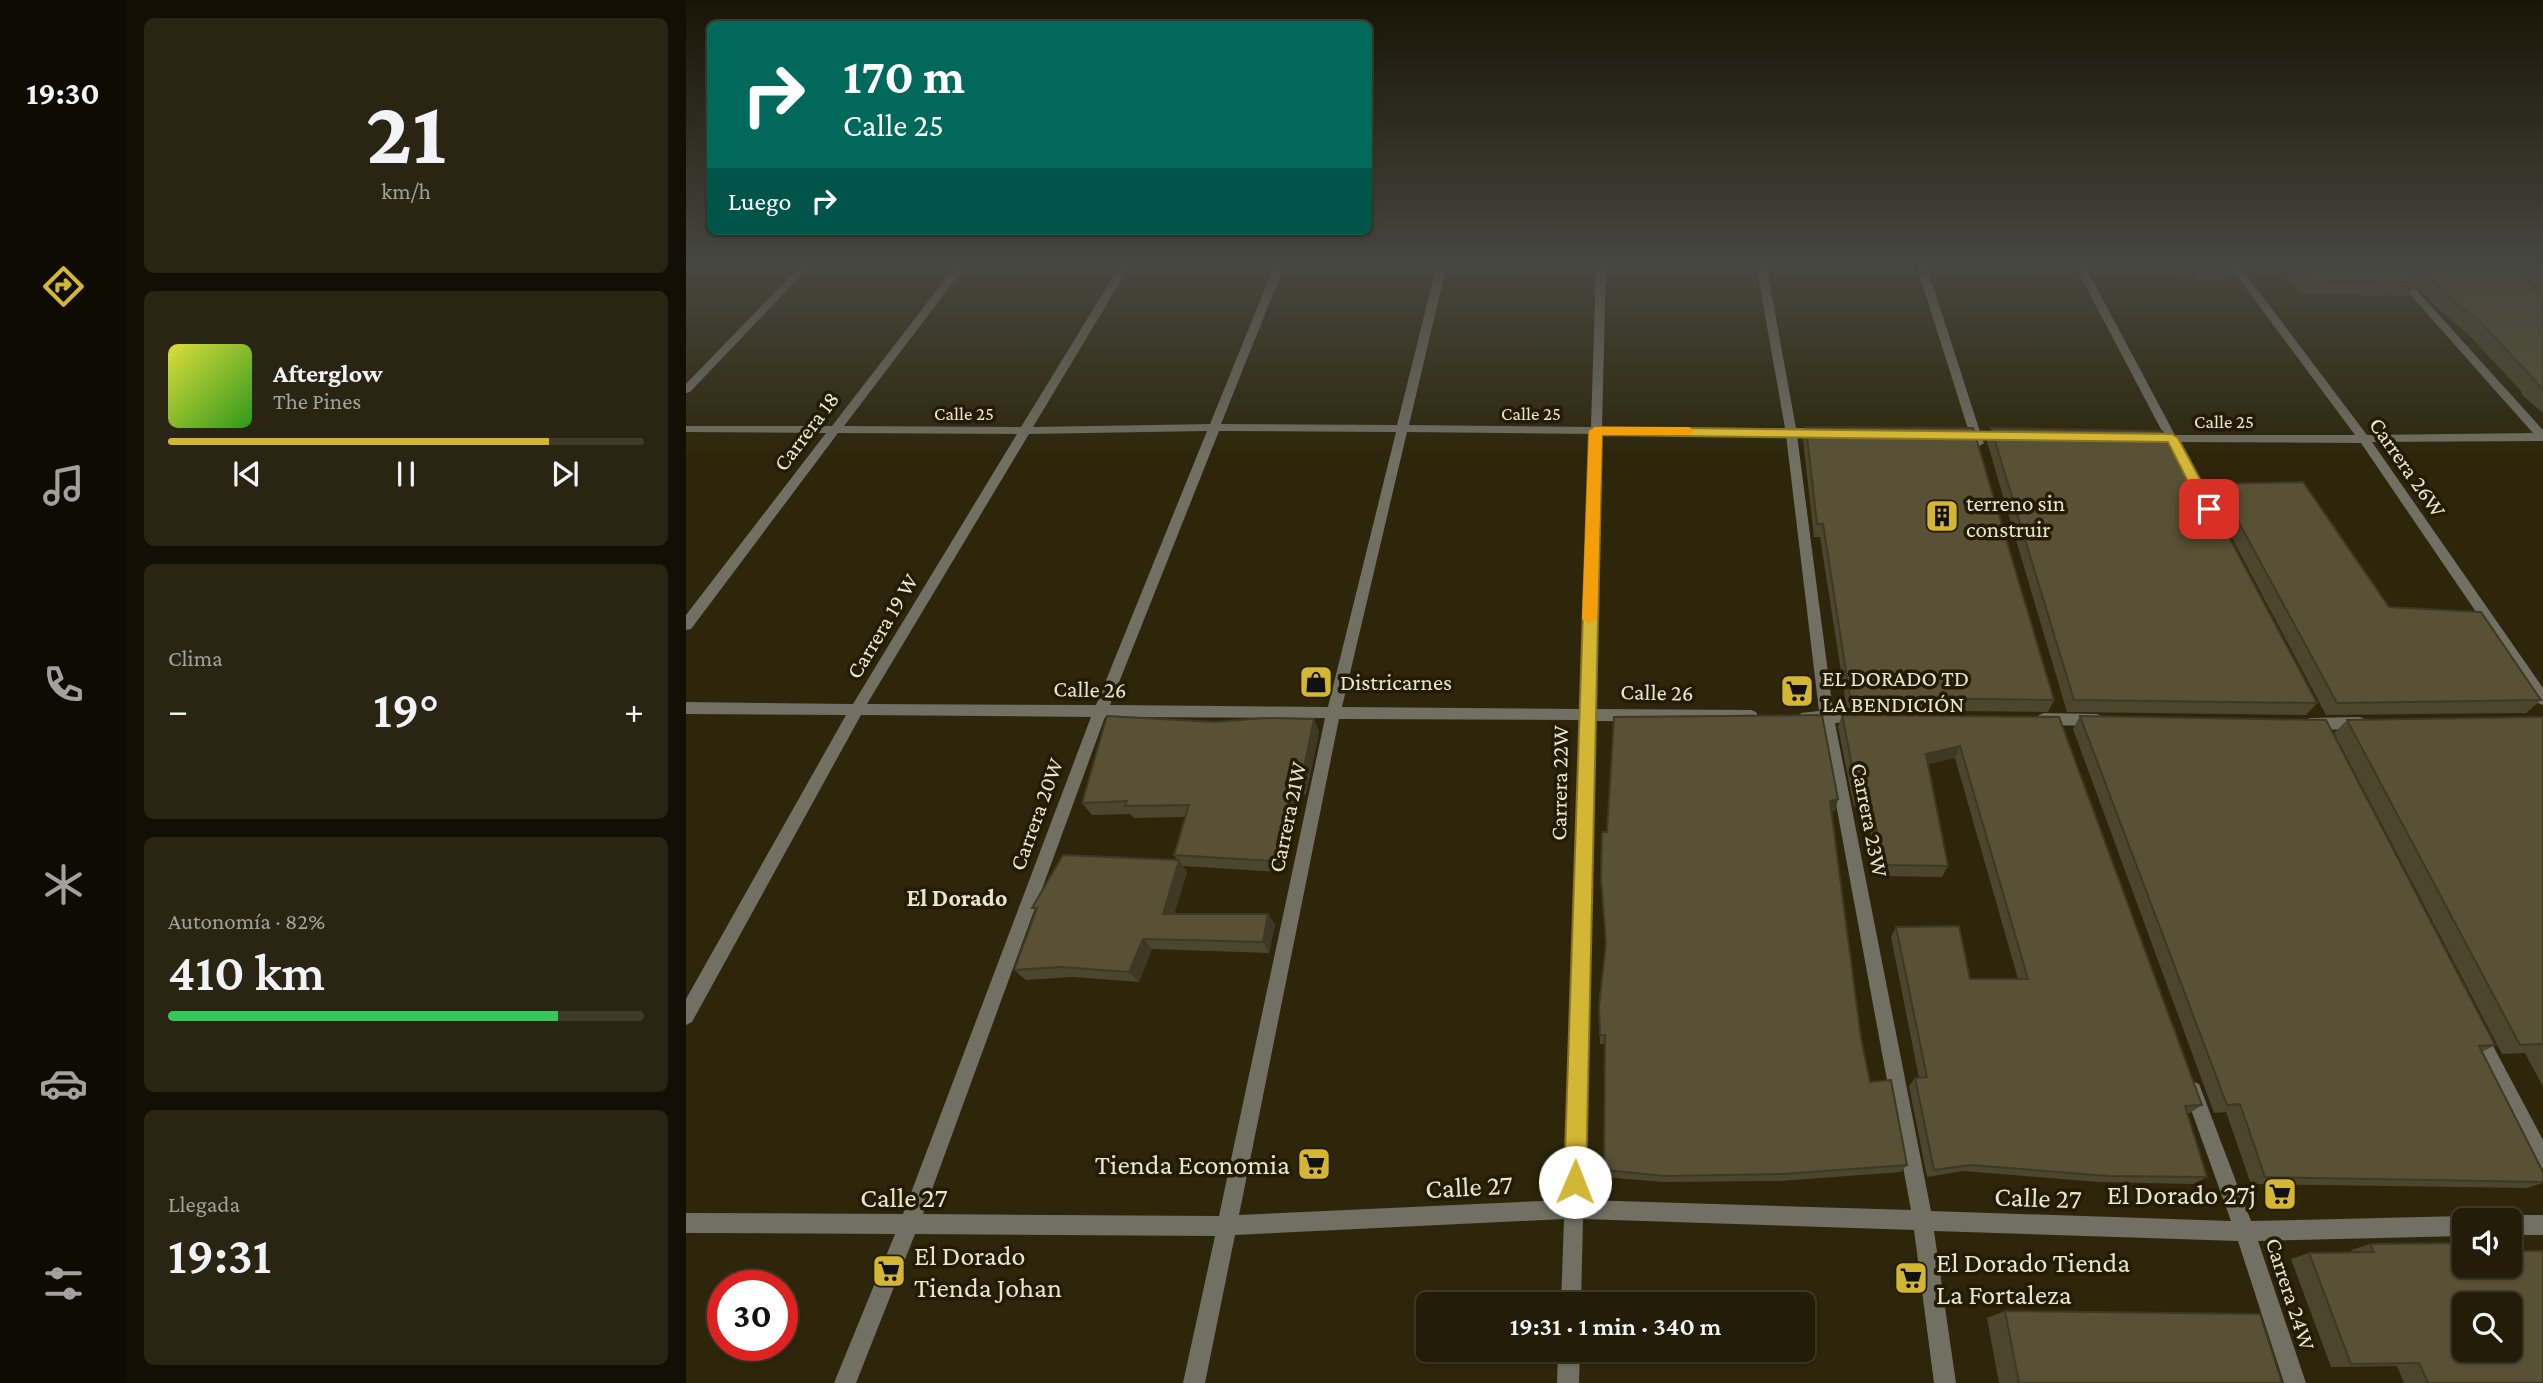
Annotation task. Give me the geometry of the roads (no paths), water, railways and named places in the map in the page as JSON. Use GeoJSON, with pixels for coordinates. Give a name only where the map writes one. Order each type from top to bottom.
{"type":"FeatureCollection","features":[{"type":"Feature","properties":{"kind":"street"},"geometry":{"type":"LineString","coordinates":[[686,390],[745,329]]}},
{"type":"Feature","properties":{"kind":"street","name":"Carrera 18"},"geometry":{"type":"LineString","coordinates":[[686,625],[912,329]]}},
{"type":"Feature","properties":{"kind":"street","name":"Carrera 19 W"},"geometry":{"type":"LineString","coordinates":[[686,1017],[858,707],[1086,329]]}},
{"type":"Feature","properties":{"kind":"street","name":"Carrera 20W"},"geometry":{"type":"LineString","coordinates":[[845,1383],[909,1225],[1100,712],[1255,329]]}},
{"type":"Feature","properties":{"kind":"street","name":"Carrera 21W"},"geometry":{"type":"LineString","coordinates":[[1194,1383],[1334,714],[1426,329]]}},
{"type":"Feature","properties":{"kind":"street","name":"Carrera 22W"},"geometry":{"type":"LineString","coordinates":[[1571,1292],[1599,329]]}},
{"type":"Feature","properties":{"kind":"street","name":"Carrera 23W"},"geometry":{"type":"LineString","coordinates":[[1773,329],[1791,431],[1827,717],[1923,1221],[1945,1383]]}},
{"type":"Feature","properties":{"kind":"street"},"geometry":{"type":"LineString","coordinates":[[1942,329],[1983,461]]}},
{"type":"Feature","properties":{"kind":"street"},"geometry":{"type":"LineString","coordinates":[[2113,329],[2209,509]]}},
{"type":"Feature","properties":{"kind":"street","name":"Carrera 26W"},"geometry":{"type":"LineString","coordinates":[[2281,329],[2364,439],[2543,699]]}},
{"type":"Feature","properties":{"kind":"street"},"geometry":{"type":"LineString","coordinates":[[2446,329],[2543,436]]}},
{"type":"Feature","properties":{"kind":"street","name":"Calle 25"},"geometry":{"type":"LineString","coordinates":[[686,429],[1024,430],[1216,427],[1831,432]]}},
{"type":"Feature","properties":{"kind":"street"},"geometry":{"type":"LineString","coordinates":[[1950,435],[2015,436]]}},
{"type":"Feature","properties":{"kind":"street","name":"Calle 25"},"geometry":{"type":"LineString","coordinates":[[2133,437],[2364,439],[2543,436]]}},
{"type":"Feature","properties":{"kind":"street","name":"Calle 26"},"geometry":{"type":"LineString","coordinates":[[686,708],[858,707],[1100,712],[1760,716]]}},
{"type":"Feature","properties":{"kind":"street"},"geometry":{"type":"LineString","coordinates":[[1787,717],[1868,718]]}},
{"type":"Feature","properties":{"kind":"street"},"geometry":{"type":"LineString","coordinates":[[2032,719],[2114,720]]}},
{"type":"Feature","properties":{"kind":"street"},"geometry":{"type":"LineString","coordinates":[[2293,723],[2376,723]]}},
{"type":"Feature","properties":{"kind":"street"},"geometry":{"type":"LineString","coordinates":[[2469,1018],[2543,1159]]}},
{"type":"Feature","properties":{"kind":"street","name":"Carrera 24W"},"geometry":{"type":"LineString","coordinates":[[2188,1073],[2245,1231],[2295,1383]]}},
{"type":"Feature","properties":{"kind":"street","name":"Calle 27"},"geometry":{"type":"LineString","coordinates":[[686,1223],[1226,1226],[1574,1209],[2245,1231],[2452,1226]]}},
{"type":"Feature","properties":{"kind":"street"},"geometry":{"type":"LineString","coordinates":[[2522,1225],[2543,1225]]}},
{"type":"Feature","properties":{"kind":"street"},"geometry":{"type":"LineString","coordinates":[[1568,1383],[1569,1362]]}},
{"type":"Feature","properties":{"kind":"place","name":"terreno sin construir"},"geometry":{"type":"Point","coordinates":[1942,516]}},
{"type":"Feature","properties":{"kind":"place","name":"Districarnes"},"geometry":{"type":"Point","coordinates":[1316,682]}},
{"type":"Feature","properties":{"kind":"place","name":"EL DORADO TD LA BENDICIÓN"},"geometry":{"type":"Point","coordinates":[1797,691]}},
{"type":"Feature","properties":{"kind":"place","name":"Tienda Economia"},"geometry":{"type":"Point","coordinates":[1314,1164]}},
{"type":"Feature","properties":{"kind":"place","name":"El Dorado 27j"},"geometry":{"type":"Point","coordinates":[2280,1194]}},
{"type":"Feature","properties":{"kind":"place","name":"El Dorado Tienda Johan"},"geometry":{"type":"Point","coordinates":[889,1271]}},
{"type":"Feature","properties":{"kind":"place","name":"El Dorado Tienda La Fortaleza"},"geometry":{"type":"Point","coordinates":[1911,1278]}},
{"type":"Feature","properties":{"kind":"district","name":"El Dorado"},"geometry":{"type":"Point","coordinates":[957,898]}}]}
